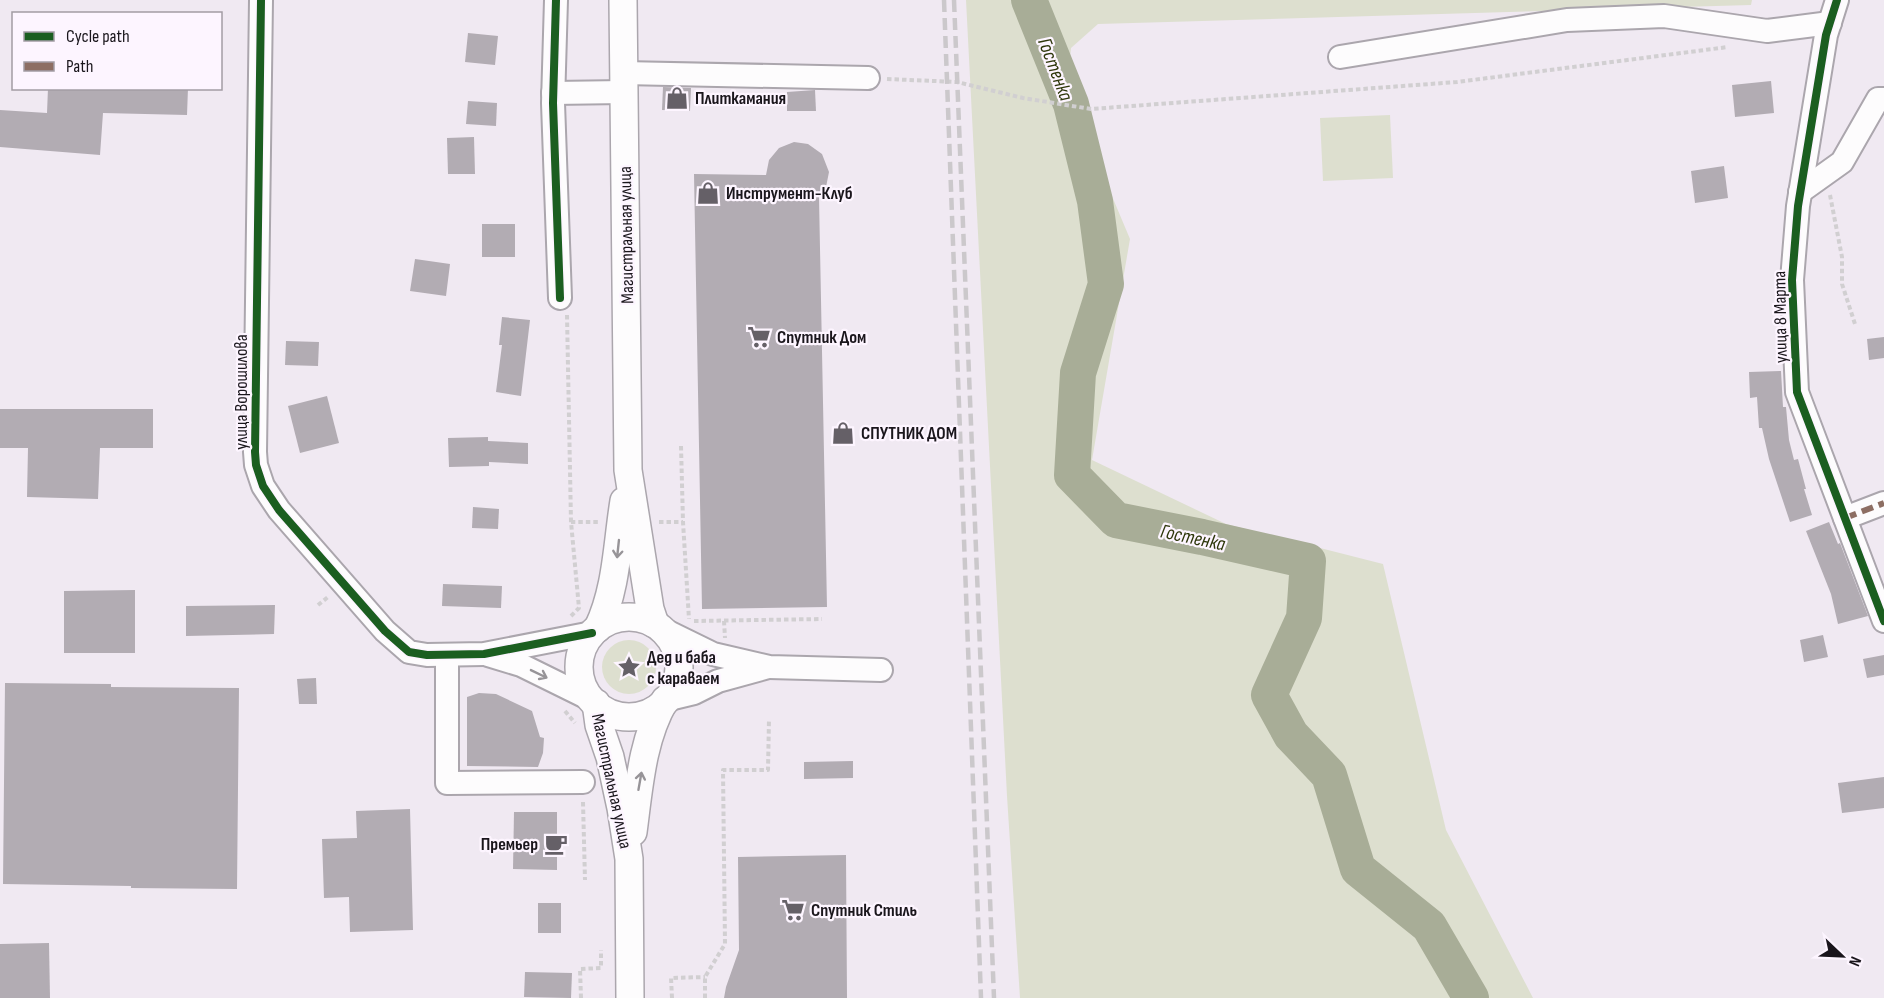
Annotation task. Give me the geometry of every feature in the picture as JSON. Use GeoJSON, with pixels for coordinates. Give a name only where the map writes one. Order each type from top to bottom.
{"type":"FeatureCollection","features":[{"type":"Feature","properties":{"kind":"main road","name":"Магистральная улица"},"geometry":{"type":"LineString","coordinates":[[623,0],[628,523],[650,609],[674,646],[679,666],[675,686],[656,715],[639,782],[629,860],[630,998]]}},
{"type":"Feature","properties":{"kind":"main road","name":"Магистральная улица"},"geometry":{"type":"LineString","coordinates":[[628,523],[606,610],[585,644],[579,667],[585,691],[594,702],[614,714],[634,716],[645,714],[654,710],[665,700]]}},
{"type":"Feature","properties":{"kind":"main road"},"geometry":{"type":"LineString","coordinates":[[595,630],[616,619],[626,617],[645,620],[659,626]]}},
{"type":"Feature","properties":{"kind":"main road","name":"Магистральная улица"},"geometry":{"type":"LineString","coordinates":[[594,702],[610,757],[629,860]]}},
{"type":"Feature","properties":{"kind":"street","name":"улица Ворошилова"},"geometry":{"type":"LineString","coordinates":[[261,0],[255,452],[256,465],[263,486],[279,510],[393,639],[409,651],[427,655],[484,654]]}},
{"type":"Feature","properties":{"kind":"street"},"geometry":{"type":"LineString","coordinates":[[556,0],[554,93],[560,298]]}},
{"type":"Feature","properties":{"kind":"street"},"geometry":{"type":"LineString","coordinates":[[1340,57],[1567,20],[1664,16],[1767,32],[1837,7]]}},
{"type":"Feature","properties":{"kind":"street","name":"улица 8 Марта"},"geometry":{"type":"LineString","coordinates":[[1837,7],[1826,35],[1800,192],[1792,280],[1797,392],[1884,621]]}},
{"type":"Feature","properties":{"kind":"street"},"geometry":{"type":"LineString","coordinates":[[554,93],[624,82],[868,78]]}},
{"type":"Feature","properties":{"kind":"street"},"geometry":{"type":"LineString","coordinates":[[1800,192],[1842,162],[1878,99],[1884,99]]}},
{"type":"Feature","properties":{"kind":"street"},"geometry":{"type":"LineString","coordinates":[[1845,518],[1884,503]]}},
{"type":"Feature","properties":{"kind":"street"},"geometry":{"type":"LineString","coordinates":[[659,626],[712,654],[769,667],[881,670]]}},
{"type":"Feature","properties":{"kind":"street"},"geometry":{"type":"LineString","coordinates":[[484,654],[595,630]]}},
{"type":"Feature","properties":{"kind":"street"},"geometry":{"type":"LineString","coordinates":[[484,654],[521,665],[594,702]]}},
{"type":"Feature","properties":{"kind":"street"},"geometry":{"type":"LineString","coordinates":[[447,655],[447,783],[583,782]]}},
{"type":"Feature","properties":{"kind":"street"},"geometry":{"type":"LineString","coordinates":[[665,700],[694,693],[718,681],[769,667]]}},
{"type":"Feature","properties":{"kind":"path"},"geometry":{"type":"LineString","coordinates":[[868,78],[957,82],[1023,98],[1091,109],[1456,82],[1734,46]]}},
{"type":"Feature","properties":{"kind":"path"},"geometry":{"type":"LineString","coordinates":[[1826,174],[1842,257],[1842,284],[1855,324]]}},
{"type":"Feature","properties":{"kind":"path"},"geometry":{"type":"LineString","coordinates":[[560,298],[567,311],[571,522],[579,608],[568,619]]}},
{"type":"Feature","properties":{"kind":"path"},"geometry":{"type":"LineString","coordinates":[[681,446],[689,621],[822,620]]}},
{"type":"Feature","properties":{"kind":"path"},"geometry":{"type":"LineString","coordinates":[[571,522],[683,522]]}},
{"type":"Feature","properties":{"kind":"path"},"geometry":{"type":"LineString","coordinates":[[318,605],[345,584]]}},
{"type":"Feature","properties":{"kind":"path"},"geometry":{"type":"LineString","coordinates":[[724,621],[725,642]]}},
{"type":"Feature","properties":{"kind":"path"},"geometry":{"type":"LineString","coordinates":[[562,708],[576,724],[579,733]]}},
{"type":"Feature","properties":{"kind":"path"},"geometry":{"type":"LineString","coordinates":[[705,998],[705,977],[724,944],[723,770],[768,770],[769,719]]}},
{"type":"Feature","properties":{"kind":"path"},"geometry":{"type":"LineString","coordinates":[[583,782],[585,879]]}},
{"type":"Feature","properties":{"kind":"path"},"geometry":{"type":"LineString","coordinates":[[581,998],[580,969],[601,968],[601,950]]}},
{"type":"Feature","properties":{"kind":"path"},"geometry":{"type":"LineString","coordinates":[[672,998],[671,978],[705,977]]}},
{"type":"Feature","properties":{"kind":"green space"},"geometry":{"type":"Polygon","coordinates":[[[966,0],[1752,0],[1751,5],[1098,24],[1071,48],[1067,89],[1130,239],[1092,460],[1226,524],[1383,564],[1446,830],[1533,998],[1020,998],[1007,796],[966,0]]]}},
{"type":"Feature","properties":{"kind":"green space"},"geometry":{"type":"Polygon","coordinates":[[[1390,115],[1393,178],[1323,181],[1320,118],[1390,115]]]}},
{"type":"Feature","properties":{"kind":"green space"},"geometry":{"type":"Polygon","coordinates":[[[624,640],[634,640],[644,644],[652,652],[656,667],[652,682],[644,690],[634,694],[624,694],[614,690],[606,682],[602,672],[602,662],[606,652],[614,644],[624,640]]]}},
{"type":"Feature","properties":{"kind":"building"},"geometry":{"type":"Polygon","coordinates":[[[468,33],[498,36],[495,65],[465,62],[468,33]]]}},
{"type":"Feature","properties":{"kind":"building"},"geometry":{"type":"Polygon","coordinates":[[[1771,81],[1774,113],[1735,117],[1732,85],[1771,81]]]}},
{"type":"Feature","properties":{"kind":"building","name":"Плиткамания"},"geometry":{"type":"Polygon","coordinates":[[[663,87],[691,88],[690,111],[662,110],[663,87]]]}},
{"type":"Feature","properties":{"kind":"building"},"geometry":{"type":"Polygon","coordinates":[[[48,90],[188,90],[187,115],[103,113],[100,155],[0,147],[0,110],[47,113],[48,90]]]}},
{"type":"Feature","properties":{"kind":"building"},"geometry":{"type":"Polygon","coordinates":[[[815,90],[816,111],[787,111],[787,92],[815,90]]]}},
{"type":"Feature","properties":{"kind":"building"},"geometry":{"type":"Polygon","coordinates":[[[468,101],[497,103],[496,126],[466,124],[468,101]]]}},
{"type":"Feature","properties":{"kind":"building"},"geometry":{"type":"Polygon","coordinates":[[[474,137],[475,174],[448,174],[447,138],[474,137]]]}},
{"type":"Feature","properties":{"kind":"building","name":"Спутник Дом"},"geometry":{"type":"Polygon","coordinates":[[[794,142],[808,144],[822,154],[829,172],[826,187],[819,197],[827,607],[702,609],[694,174],[766,175],[769,160],[779,148],[794,142]]]}},
{"type":"Feature","properties":{"kind":"building"},"geometry":{"type":"Polygon","coordinates":[[[1724,166],[1728,198],[1695,203],[1691,171],[1724,166]]]}},
{"type":"Feature","properties":{"kind":"building"},"geometry":{"type":"Polygon","coordinates":[[[482,224],[515,224],[515,257],[482,257],[482,224]]]}},
{"type":"Feature","properties":{"kind":"building"},"geometry":{"type":"Polygon","coordinates":[[[415,259],[450,264],[446,296],[410,291],[415,259]]]}},
{"type":"Feature","properties":{"kind":"building"},"geometry":{"type":"Polygon","coordinates":[[[502,317],[530,320],[521,396],[496,392],[502,345],[499,345],[502,317]]]}},
{"type":"Feature","properties":{"kind":"building"},"geometry":{"type":"Polygon","coordinates":[[[1884,337],[1884,358],[1869,360],[1867,339],[1884,337]]]}},
{"type":"Feature","properties":{"kind":"building"},"geometry":{"type":"Polygon","coordinates":[[[286,341],[319,342],[318,366],[285,365],[286,341]]]}},
{"type":"Feature","properties":{"kind":"building"},"geometry":{"type":"Polygon","coordinates":[[[1781,371],[1783,407],[1786,407],[1789,440],[1794,460],[1798,459],[1812,515],[1790,522],[1769,459],[1762,428],[1759,428],[1757,397],[1750,398],[1749,372],[1781,371]]]}},
{"type":"Feature","properties":{"kind":"building"},"geometry":{"type":"Polygon","coordinates":[[[327,396],[339,443],[300,453],[288,406],[327,396]]]}},
{"type":"Feature","properties":{"kind":"building"},"geometry":{"type":"Polygon","coordinates":[[[0,409],[153,409],[153,448],[100,448],[98,499],[27,497],[28,448],[0,448],[0,409]]]}},
{"type":"Feature","properties":{"kind":"building"},"geometry":{"type":"Polygon","coordinates":[[[488,437],[488,441],[528,443],[528,464],[489,462],[489,466],[449,467],[448,438],[488,437]]]}},
{"type":"Feature","properties":{"kind":"building"},"geometry":{"type":"Polygon","coordinates":[[[473,507],[499,509],[498,529],[472,528],[473,507]]]}},
{"type":"Feature","properties":{"kind":"building"},"geometry":{"type":"Polygon","coordinates":[[[1829,522],[1838,544],[1840,543],[1868,616],[1838,624],[1831,594],[1806,531],[1829,522]]]}},
{"type":"Feature","properties":{"kind":"building"},"geometry":{"type":"Polygon","coordinates":[[[443,584],[502,586],[501,608],[442,606],[443,584]]]}},
{"type":"Feature","properties":{"kind":"building"},"geometry":{"type":"Polygon","coordinates":[[[135,590],[135,653],[64,653],[64,591],[135,590]]]}},
{"type":"Feature","properties":{"kind":"building"},"geometry":{"type":"Polygon","coordinates":[[[275,605],[274,634],[186,636],[186,606],[275,605]]]}},
{"type":"Feature","properties":{"kind":"building"},"geometry":{"type":"Polygon","coordinates":[[[1823,635],[1828,657],[1804,662],[1800,640],[1823,635]]]}},
{"type":"Feature","properties":{"kind":"building"},"geometry":{"type":"Polygon","coordinates":[[[1884,655],[1884,675],[1867,678],[1863,659],[1884,655]]]}},
{"type":"Feature","properties":{"kind":"building"},"geometry":{"type":"Polygon","coordinates":[[[316,678],[317,704],[299,704],[297,679],[316,678]]]}},
{"type":"Feature","properties":{"kind":"building"},"geometry":{"type":"Polygon","coordinates":[[[5,683],[239,688],[237,889],[3,884],[5,683]]]}},
{"type":"Feature","properties":{"kind":"building"},"geometry":{"type":"Polygon","coordinates":[[[479,693],[496,694],[532,711],[540,737],[544,738],[543,753],[538,767],[467,766],[467,697],[479,693]]]}},
{"type":"Feature","properties":{"kind":"building"},"geometry":{"type":"Polygon","coordinates":[[[853,761],[853,778],[804,779],[804,762],[853,761]]]}},
{"type":"Feature","properties":{"kind":"building"},"geometry":{"type":"Polygon","coordinates":[[[1884,777],[1884,808],[1842,813],[1838,783],[1884,777]]]}},
{"type":"Feature","properties":{"kind":"building"},"geometry":{"type":"Polygon","coordinates":[[[410,809],[413,930],[350,932],[349,897],[324,898],[322,839],[357,838],[356,811],[410,809]]]}},
{"type":"Feature","properties":{"kind":"building"},"geometry":{"type":"Polygon","coordinates":[[[514,812],[557,812],[557,870],[513,869],[514,812]]]}},
{"type":"Feature","properties":{"kind":"building","name":"Спутник Стиль"},"geometry":{"type":"Polygon","coordinates":[[[846,855],[847,998],[724,998],[739,950],[738,857],[846,855]]]}},
{"type":"Feature","properties":{"kind":"building"},"geometry":{"type":"Polygon","coordinates":[[[538,903],[561,903],[561,933],[538,933],[538,903]]]}},
{"type":"Feature","properties":{"kind":"building"},"geometry":{"type":"Polygon","coordinates":[[[49,943],[50,998],[0,998],[0,944],[49,943]]]}},
{"type":"Feature","properties":{"kind":"building"},"geometry":{"type":"Polygon","coordinates":[[[525,972],[572,973],[571,998],[524,997],[525,972]]]}},
{"type":"Feature","properties":{"kind":"waterway","name":"Гостенка"},"geometry":{"type":"LineString","coordinates":[[1029,0],[1071,104],[1095,201],[1106,284],[1078,373],[1072,475],[1116,520],[1308,561],[1304,618],[1269,695],[1291,735],[1329,775],[1358,869],[1429,926],[1471,998]]}},
{"type":"Feature","properties":{"kind":"railway"},"geometry":{"type":"LineString","coordinates":[[944,0],[981,998]]}},
{"type":"Feature","properties":{"kind":"railway"},"geometry":{"type":"LineString","coordinates":[[954,0],[994,998]]}},
{"type":"Feature","properties":{"kind":"marked path"},"geometry":{"type":"LineString","coordinates":[[1845,518],[1884,503]]}},
{"type":"Feature","properties":{"kind":"cycle path"},"geometry":{"type":"LineString","coordinates":[[261,0],[255,452],[256,465],[263,486],[279,510],[385,631],[409,652],[427,655],[484,654],[592,633]]}},
{"type":"Feature","properties":{"kind":"cycle path"},"geometry":{"type":"LineString","coordinates":[[556,0],[553,103],[560,298]]}},
{"type":"Feature","properties":{"kind":"cycle path"},"geometry":{"type":"LineString","coordinates":[[1837,0],[1826,35],[1798,206],[1792,280],[1797,392],[1884,621]]}},
{"type":"Feature","properties":{"kind":"place","name":"Плиткамания"},"geometry":{"type":"Point","coordinates":[677,98]}},
{"type":"Feature","properties":{"kind":"place","name":"Инструмент-Клуб"},"geometry":{"type":"Point","coordinates":[708,193]}},
{"type":"Feature","properties":{"kind":"place","name":"Спутник Дом"},"geometry":{"type":"Point","coordinates":[759,337]}},
{"type":"Feature","properties":{"kind":"place","name":"СПУТНИК ДОМ"},"geometry":{"type":"Point","coordinates":[843,433]}},
{"type":"Feature","properties":{"kind":"place","name":"Дед и баба с караваем"},"geometry":{"type":"Point","coordinates":[629,667]}},
{"type":"Feature","properties":{"kind":"place","name":"Премьер"},"geometry":{"type":"Point","coordinates":[556,844]}},
{"type":"Feature","properties":{"kind":"place","name":"Спутник Стиль"},"geometry":{"type":"Point","coordinates":[793,910]}}]}
